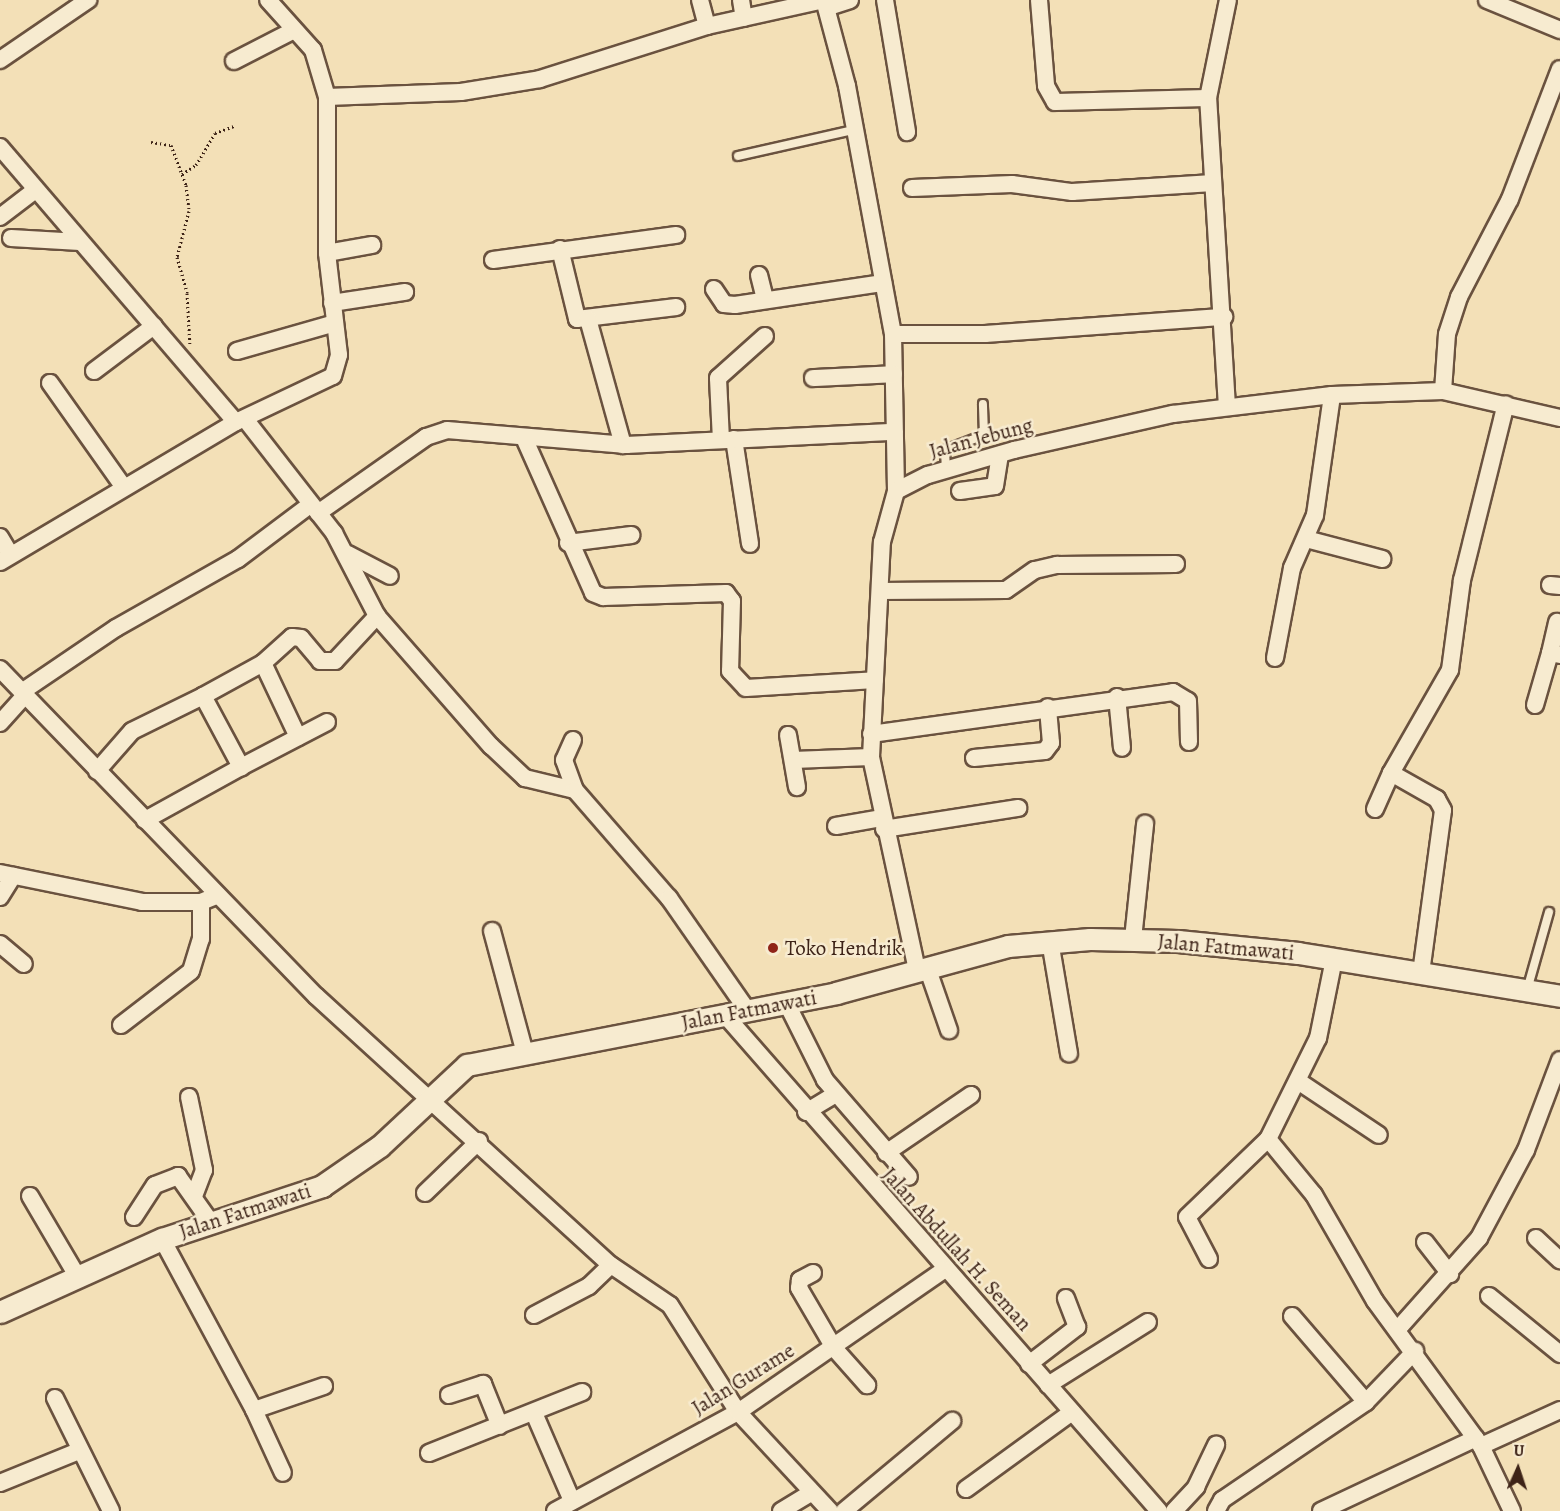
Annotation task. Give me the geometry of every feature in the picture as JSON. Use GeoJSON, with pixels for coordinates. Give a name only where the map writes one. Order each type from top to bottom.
{"type":"FeatureCollection","features":[{"type":"Feature","properties":{"kind":"street"},"geometry":{"type":"LineString","coordinates":[[0,60],[88,0]]}},
{"type":"Feature","properties":{"kind":"street"},"geometry":{"type":"LineString","coordinates":[[0,537],[6,558],[123,486],[241,421],[333,376],[339,355],[327,253],[327,96],[313,50],[292,30],[268,0]]}},
{"type":"Feature","properties":{"kind":"street"},"geometry":{"type":"LineString","coordinates":[[700,0],[707,26]]}},
{"type":"Feature","properties":{"kind":"street"},"geometry":{"type":"LineString","coordinates":[[741,0],[744,18]]}},
{"type":"Feature","properties":{"kind":"street"},"geometry":{"type":"LineString","coordinates":[[327,96],[461,92],[540,79],[707,26],[824,0],[829,7],[893,334],[896,491],[885,519],[871,758],[883,824],[922,969],[949,1030]]}},
{"type":"Feature","properties":{"kind":"street"},"geometry":{"type":"LineString","coordinates":[[829,7],[850,0]]}},
{"type":"Feature","properties":{"kind":"street"},"geometry":{"type":"LineString","coordinates":[[885,0],[907,132]]}},
{"type":"Feature","properties":{"kind":"street"},"geometry":{"type":"LineString","coordinates":[[1039,0],[1047,86],[1055,102],[1208,98]]}},
{"type":"Feature","properties":{"kind":"street"},"geometry":{"type":"LineString","coordinates":[[1227,0],[1208,98],[1224,317],[1227,407]]}},
{"type":"Feature","properties":{"kind":"street"},"geometry":{"type":"LineString","coordinates":[[1487,0],[1560,30]]}},
{"type":"Feature","properties":{"kind":"street"},"geometry":{"type":"LineString","coordinates":[[234,61],[292,30]]}},
{"type":"Feature","properties":{"kind":"street"},"geometry":{"type":"LineString","coordinates":[[1443,391],[1448,334],[1459,297],[1510,199],[1560,69]]}},
{"type":"Feature","properties":{"kind":"street"},"geometry":{"type":"LineString","coordinates":[[0,147],[34,191],[189,366],[241,421],[314,509],[348,554],[377,616],[519,773],[575,790]]}},
{"type":"Feature","properties":{"kind":"street"},"geometry":{"type":"LineString","coordinates":[[912,188],[1012,184],[1072,192],[1213,183]]}},
{"type":"Feature","properties":{"kind":"street"},"geometry":{"type":"LineString","coordinates":[[0,217],[34,191]]}},
{"type":"Feature","properties":{"kind":"street"},"geometry":{"type":"LineString","coordinates":[[493,260],[560,249],[676,235]]}},
{"type":"Feature","properties":{"kind":"street"},"geometry":{"type":"LineString","coordinates":[[11,238],[80,242]]}},
{"type":"Feature","properties":{"kind":"street"},"geometry":{"type":"LineString","coordinates":[[327,253],[372,245]]}},
{"type":"Feature","properties":{"kind":"street"},"geometry":{"type":"LineString","coordinates":[[560,249],[573,313],[588,319],[676,308]]}},
{"type":"Feature","properties":{"kind":"street"},"geometry":{"type":"LineString","coordinates":[[759,275],[765,299]]}},
{"type":"Feature","properties":{"kind":"street"},"geometry":{"type":"LineString","coordinates":[[714,290],[729,305],[883,283]]}},
{"type":"Feature","properties":{"kind":"street"},"geometry":{"type":"LineString","coordinates":[[332,303],[405,292]]}},
{"type":"Feature","properties":{"kind":"street"},"geometry":{"type":"LineString","coordinates":[[893,334],[985,334],[1224,317]]}},
{"type":"Feature","properties":{"kind":"street"},"geometry":{"type":"LineString","coordinates":[[588,319],[623,445]]}},
{"type":"Feature","properties":{"kind":"street"},"geometry":{"type":"LineString","coordinates":[[237,351],[335,323]]}},
{"type":"Feature","properties":{"kind":"street"},"geometry":{"type":"LineString","coordinates":[[94,371],[154,326]]}},
{"type":"Feature","properties":{"kind":"street"},"geometry":{"type":"LineString","coordinates":[[750,544],[727,439],[718,378],[765,336]]}},
{"type":"Feature","properties":{"kind":"street"},"geometry":{"type":"LineString","coordinates":[[813,378],[894,374]]}},
{"type":"Feature","properties":{"kind":"street"},"geometry":{"type":"LineString","coordinates":[[51,383],[123,486]]}},
{"type":"Feature","properties":{"kind":"street","name":"Jalan Jebung"},"geometry":{"type":"LineString","coordinates":[[896,491],[946,470],[1000,454],[1227,407],[1332,395],[1443,391],[1560,418]]}},
{"type":"Feature","properties":{"kind":"street"},"geometry":{"type":"LineString","coordinates":[[1275,658],[1282,604],[1316,515],[1332,395]]}},
{"type":"Feature","properties":{"kind":"street"},"geometry":{"type":"LineString","coordinates":[[1375,809],[1391,773],[1450,670],[1462,580],[1506,404]]}},
{"type":"Feature","properties":{"kind":"street"},"geometry":{"type":"LineString","coordinates":[[0,723],[24,692],[116,628],[238,559],[437,432],[525,440],[623,445],[895,432]]}},
{"type":"Feature","properties":{"kind":"street"},"geometry":{"type":"LineString","coordinates":[[525,440],[568,543],[591,590],[603,597],[729,595],[729,664],[741,686],[754,689],[875,680]]}},
{"type":"Feature","properties":{"kind":"street"},"geometry":{"type":"LineString","coordinates":[[960,491],[995,486],[1000,454]]}},
{"type":"Feature","properties":{"kind":"street"},"geometry":{"type":"LineString","coordinates":[[568,543],[631,535]]}},
{"type":"Feature","properties":{"kind":"street"},"geometry":{"type":"LineString","coordinates":[[1306,539],[1383,559]]}},
{"type":"Feature","properties":{"kind":"street"},"geometry":{"type":"LineString","coordinates":[[348,554],[390,576]]}},
{"type":"Feature","properties":{"kind":"street"},"geometry":{"type":"LineString","coordinates":[[880,591],[1006,590],[1035,570],[1057,565],[1176,564]]}},
{"type":"Feature","properties":{"kind":"street"},"geometry":{"type":"LineString","coordinates":[[97,771],[132,731],[263,663],[297,637],[320,661],[332,662],[377,616]]}},
{"type":"Feature","properties":{"kind":"street"},"geometry":{"type":"LineString","coordinates":[[1535,705],[1555,654],[1557,622]]}},
{"type":"Feature","properties":{"kind":"street"},"geometry":{"type":"LineString","coordinates":[[263,663],[298,738]]}},
{"type":"Feature","properties":{"kind":"street"},"geometry":{"type":"LineString","coordinates":[[0,669],[316,996],[432,1097],[611,1265],[677,1312],[738,1412],[830,1511]]}},
{"type":"Feature","properties":{"kind":"street"},"geometry":{"type":"LineString","coordinates":[[871,734],[1117,697],[1184,695],[1189,742]]}},
{"type":"Feature","properties":{"kind":"street"},"geometry":{"type":"LineString","coordinates":[[203,696],[241,767]]}},
{"type":"Feature","properties":{"kind":"street"},"geometry":{"type":"LineString","coordinates":[[1117,697],[1122,748]]}},
{"type":"Feature","properties":{"kind":"street"},"geometry":{"type":"LineString","coordinates":[[974,758],[1045,751],[1051,743],[1048,707]]}},
{"type":"Feature","properties":{"kind":"street"},"geometry":{"type":"LineString","coordinates":[[145,820],[327,722]]}},
{"type":"Feature","properties":{"kind":"street"},"geometry":{"type":"LineString","coordinates":[[788,735],[797,787]]}},
{"type":"Feature","properties":{"kind":"street"},"geometry":{"type":"LineString","coordinates":[[573,740],[564,760],[575,790],[669,898],[747,1010]]}},
{"type":"Feature","properties":{"kind":"street"},"geometry":{"type":"LineString","coordinates":[[793,760],[871,758]]}},
{"type":"Feature","properties":{"kind":"street"},"geometry":{"type":"LineString","coordinates":[[1391,773],[1437,799],[1443,810],[1421,973]]}},
{"type":"Feature","properties":{"kind":"street"},"geometry":{"type":"LineString","coordinates":[[836,826],[883,824],[1018,808]]}},
{"type":"Feature","properties":{"kind":"street"},"geometry":{"type":"LineString","coordinates":[[1133,939],[1145,824]]}},
{"type":"Feature","properties":{"kind":"street"},"geometry":{"type":"LineString","coordinates":[[0,897],[7,875],[142,903],[201,902],[218,895]]}},
{"type":"Feature","properties":{"kind":"street"},"geometry":{"type":"LineString","coordinates":[[121,1025],[191,971],[201,939],[201,902]]}},
{"type":"Feature","properties":{"kind":"street"},"geometry":{"type":"LineString","coordinates":[[492,931],[525,1053]]}},
{"type":"Feature","properties":{"kind":"street","name":"Jalan Fatmawati"},"geometry":{"type":"LineString","coordinates":[[0,1312],[76,1274],[162,1239],[322,1186],[380,1146],[466,1065],[786,1002],[1050,941],[1133,939],[1334,959],[1560,996]]}},
{"type":"Feature","properties":{"kind":"street"},"geometry":{"type":"LineString","coordinates":[[1050,941],[1070,1053]]}},
{"type":"Feature","properties":{"kind":"street"},"geometry":{"type":"LineString","coordinates":[[0,944],[24,964]]}},
{"type":"Feature","properties":{"kind":"street"},"geometry":{"type":"LineString","coordinates":[[1209,1259],[1187,1217],[1268,1139],[1298,1081],[1327,1010],[1334,959]]}},
{"type":"Feature","properties":{"kind":"street"},"geometry":{"type":"LineString","coordinates":[[786,1002],[806,1049],[836,1094],[909,1177]]}},
{"type":"Feature","properties":{"kind":"street","name":"Jalan Abdullah H. Seman"},"geometry":{"type":"LineString","coordinates":[[724,1015],[806,1112],[1072,1412],[1154,1509]]}},
{"type":"Feature","properties":{"kind":"street"},"geometry":{"type":"LineString","coordinates":[[1398,1329],[1450,1274],[1479,1238],[1526,1150],[1560,1060]]}},
{"type":"Feature","properties":{"kind":"street"},"geometry":{"type":"LineString","coordinates":[[1298,1081],[1379,1135]]}},
{"type":"Feature","properties":{"kind":"street"},"geometry":{"type":"LineString","coordinates":[[806,1112],[836,1094]]}},
{"type":"Feature","properties":{"kind":"street"},"geometry":{"type":"LineString","coordinates":[[886,1153],[971,1095]]}},
{"type":"Feature","properties":{"kind":"street"},"geometry":{"type":"LineString","coordinates":[[189,1097],[204,1170],[195,1194]]}},
{"type":"Feature","properties":{"kind":"street"},"geometry":{"type":"LineString","coordinates":[[1268,1139],[1319,1203],[1375,1301],[1415,1351],[1479,1442],[1512,1511]]}},
{"type":"Feature","properties":{"kind":"street"},"geometry":{"type":"LineString","coordinates":[[425,1193],[479,1141]]}},
{"type":"Feature","properties":{"kind":"street"},"geometry":{"type":"LineString","coordinates":[[134,1216],[164,1178],[182,1178],[195,1194],[212,1224]]}},
{"type":"Feature","properties":{"kind":"street"},"geometry":{"type":"LineString","coordinates":[[30,1196],[76,1274]]}},
{"type":"Feature","properties":{"kind":"street"},"geometry":{"type":"LineString","coordinates":[[1536,1238],[1560,1260]]}},
{"type":"Feature","properties":{"kind":"street"},"geometry":{"type":"LineString","coordinates":[[162,1239],[254,1410],[282,1473]]}},
{"type":"Feature","properties":{"kind":"street"},"geometry":{"type":"LineString","coordinates":[[1425,1242],[1450,1274]]}},
{"type":"Feature","properties":{"kind":"street"},"geometry":{"type":"LineString","coordinates":[[534,1315],[589,1286],[611,1265]]}},
{"type":"Feature","properties":{"kind":"street","name":"Jalan Gurame"},"geometry":{"type":"LineString","coordinates":[[555,1511],[738,1412],[834,1348],[944,1269]]}},
{"type":"Feature","properties":{"kind":"street"},"geometry":{"type":"LineString","coordinates":[[813,1273],[800,1280],[799,1288],[834,1348],[867,1385]]}},
{"type":"Feature","properties":{"kind":"street"},"geometry":{"type":"LineString","coordinates":[[1489,1296],[1560,1354]]}},
{"type":"Feature","properties":{"kind":"street"},"geometry":{"type":"LineString","coordinates":[[1029,1364],[1077,1327],[1066,1298]]}},
{"type":"Feature","properties":{"kind":"street"},"geometry":{"type":"LineString","coordinates":[[1292,1316],[1366,1402]]}},
{"type":"Feature","properties":{"kind":"street"},"geometry":{"type":"LineString","coordinates":[[1048,1385],[1148,1322]]}},
{"type":"Feature","properties":{"kind":"street"},"geometry":{"type":"LineString","coordinates":[[1216,1511],[1222,1500],[1366,1402],[1415,1351]]}},
{"type":"Feature","properties":{"kind":"street"},"geometry":{"type":"LineString","coordinates":[[450,1395],[483,1384],[500,1426]]}},
{"type":"Feature","properties":{"kind":"street"},"geometry":{"type":"LineString","coordinates":[[254,1410],[324,1386]]}},
{"type":"Feature","properties":{"kind":"street"},"geometry":{"type":"LineString","coordinates":[[429,1453],[582,1392]]}},
{"type":"Feature","properties":{"kind":"street"},"geometry":{"type":"LineString","coordinates":[[54,1398],[111,1511]]}},
{"type":"Feature","properties":{"kind":"street"},"geometry":{"type":"LineString","coordinates":[[1321,1511],[1479,1442],[1560,1410]]}},
{"type":"Feature","properties":{"kind":"street"},"geometry":{"type":"LineString","coordinates":[[966,1489],[1072,1412]]}},
{"type":"Feature","properties":{"kind":"street"},"geometry":{"type":"LineString","coordinates":[[534,1413],[573,1501]]}},
{"type":"Feature","properties":{"kind":"street"},"geometry":{"type":"LineString","coordinates":[[844,1511],[952,1421]]}},
{"type":"Feature","properties":{"kind":"street"},"geometry":{"type":"LineString","coordinates":[[1174,1511],[1196,1487],[1216,1445]]}},
{"type":"Feature","properties":{"kind":"street"},"geometry":{"type":"LineString","coordinates":[[0,1483],[79,1451]]}},
{"type":"Feature","properties":{"kind":"street"},"geometry":{"type":"LineString","coordinates":[[781,1511],[812,1493]]}},
{"type":"Feature","properties":{"kind":"lane"},"geometry":{"type":"LineString","coordinates":[[738,156],[853,130]]}},
{"type":"Feature","properties":{"kind":"lane"},"geometry":{"type":"LineString","coordinates":[[946,470],[947,448],[984,435],[983,404]]}},
{"type":"Feature","properties":{"kind":"lane"},"geometry":{"type":"LineString","coordinates":[[1527,991],[1549,912]]}},
{"type":"Feature","properties":{"kind":"path"},"geometry":{"type":"LineString","coordinates":[[182,174],[196,165],[215,133],[234,126]]}},
{"type":"Feature","properties":{"kind":"path"},"geometry":{"type":"LineString","coordinates":[[151,142],[168,142],[182,174],[189,211],[177,257],[189,306],[189,366]]}},
{"type":"Feature","properties":{"kind":"place","name":"Toko Hendrik"},"geometry":{"type":"Point","coordinates":[773,948]}}]}
